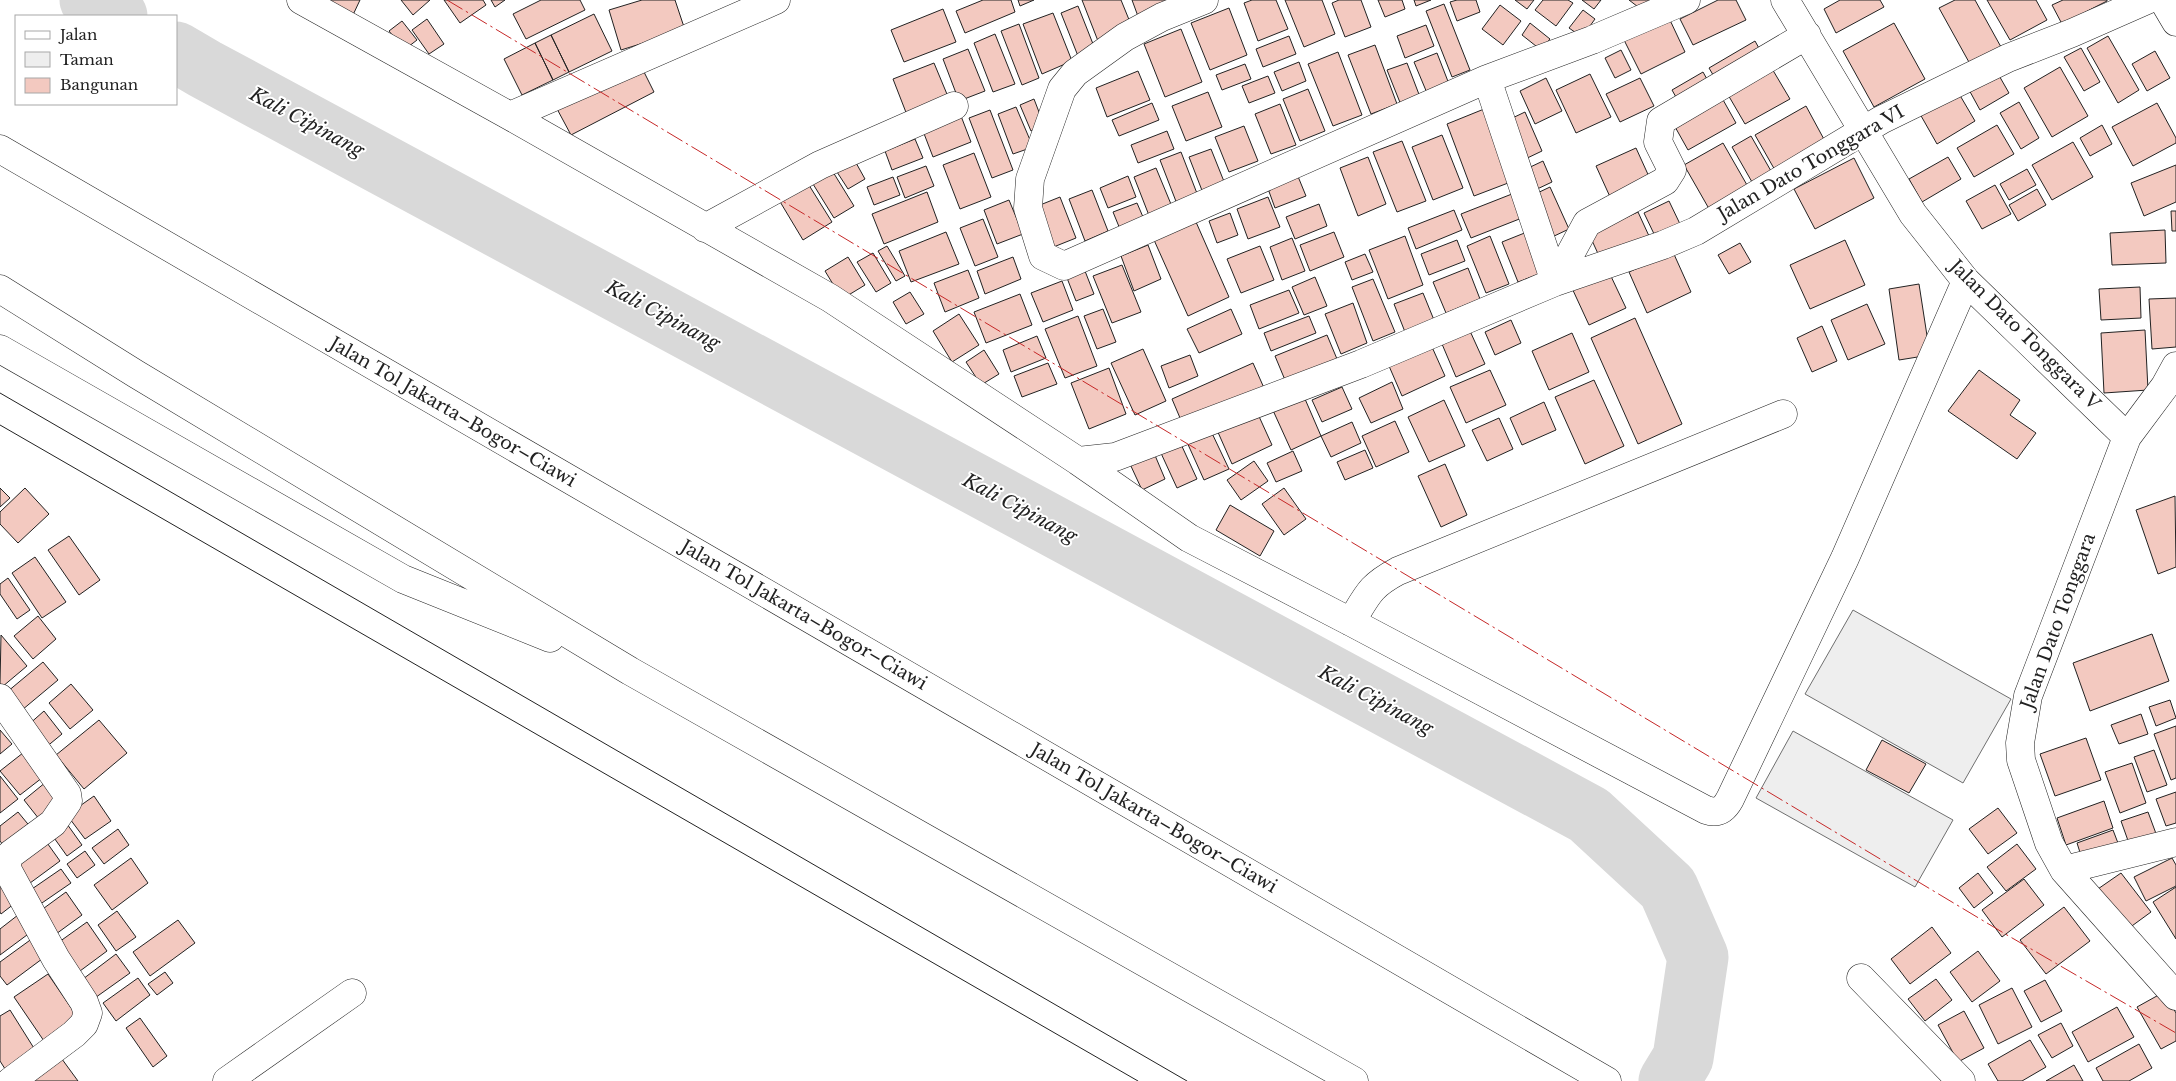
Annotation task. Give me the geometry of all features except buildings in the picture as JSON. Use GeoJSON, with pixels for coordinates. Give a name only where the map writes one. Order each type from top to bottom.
{"type":"FeatureCollection","features":[{"type":"Feature","properties":{"kind":"main road"},"geometry":{"type":"LineString","coordinates":[[301,0],[510,116],[830,298],[1078,461],[1189,538],[1714,813],[1721,811],[1730,799],[1844,558],[1966,281]]}},
{"type":"Feature","properties":{"kind":"main road"},"geometry":{"type":"LineString","coordinates":[[510,116],[776,0]]}},
{"type":"Feature","properties":{"kind":"main road"},"geometry":{"type":"LineString","coordinates":[[1204,0],[1162,17],[1125,37],[1076,73],[1062,89],[1030,179],[1028,208],[1042,256],[1064,266],[1487,79],[1592,40],[1686,0]]}},
{"type":"Feature","properties":{"kind":"main road","name":"Jalan Dato Tonggara V"},"geometry":{"type":"LineString","coordinates":[[1785,0],[1913,214],[1966,281],[2126,437]]}},
{"type":"Feature","properties":{"kind":"main road","name":"Jalan Dato Tonggara VI"},"geometry":{"type":"LineString","coordinates":[[1078,461],[1115,457],[1361,364],[1555,282],[1696,231],[1863,129],[2008,58],[2072,34],[2147,0]]}},
{"type":"Feature","properties":{"kind":"main road"},"geometry":{"type":"LineString","coordinates":[[2163,0],[2176,22]]}},
{"type":"Feature","properties":{"kind":"main road"},"geometry":{"type":"LineString","coordinates":[[1555,282],[1587,223],[1665,181],[1670,175],[1672,170],[1658,142],[1661,121],[1807,35]]}},
{"type":"Feature","properties":{"kind":"main road"},"geometry":{"type":"LineString","coordinates":[[1487,79],[1555,282]]}},
{"type":"Feature","properties":{"kind":"main road"},"geometry":{"type":"LineString","coordinates":[[705,228],[820,165],[954,106]]}},
{"type":"Feature","properties":{"kind":"main road","name":"Jalan Tol Jakarta–Bogor–Ciawi"},"geometry":{"type":"LineString","coordinates":[[0,149],[1596,1074]]}},
{"type":"Feature","properties":{"kind":"main road"},"geometry":{"type":"LineString","coordinates":[[0,289],[136,374],[630,671],[1354,1081]]}},
{"type":"Feature","properties":{"kind":"main road"},"geometry":{"type":"LineString","coordinates":[[0,348],[403,579],[630,671]]}},
{"type":"Feature","properties":{"kind":"main road","name":"Jalan Dato Tonggara"},"geometry":{"type":"LineString","coordinates":[[2176,366],[2166,386],[2126,437],[2028,696],[2020,744],[2021,760],[2049,843],[2064,870],[2176,996]]}},
{"type":"Feature","properties":{"kind":"main road"},"geometry":{"type":"LineString","coordinates":[[1352,622],[1369,591],[1379,581],[1398,571],[1783,414]]}},
{"type":"Feature","properties":{"kind":"main road"},"geometry":{"type":"LineString","coordinates":[[0,698],[56,777],[67,794],[68,801],[52,823],[11,854],[7,859],[7,869],[56,958],[84,1002],[88,1013],[84,1024],[74,1034],[11,1081]]}},
{"type":"Feature","properties":{"kind":"main road"},"geometry":{"type":"LineString","coordinates":[[2064,870],[2176,842]]}},
{"type":"Feature","properties":{"kind":"main road"},"geometry":{"type":"LineString","coordinates":[[1861,978],[1961,1081]]}},
{"type":"Feature","properties":{"kind":"main road"},"geometry":{"type":"LineString","coordinates":[[227,1081],[352,993]]}},
{"type":"Feature","properties":{"kind":"green space"},"geometry":{"type":"Polygon","coordinates":[[[1853,610],[2011,699],[1963,783],[1805,694],[1853,610]]]}},
{"type":"Feature","properties":{"kind":"green space"},"geometry":{"type":"Polygon","coordinates":[[[1793,731],[1953,820],[1915,887],[1756,798],[1793,731]]]}},
{"type":"Feature","properties":{"kind":"waterway","name":"Kali Cipinang"},"geometry":{"type":"LineString","coordinates":[[90,0],[115,15]]}},
{"type":"Feature","properties":{"kind":"waterway","name":"Kali Cipinang"},"geometry":{"type":"LineString","coordinates":[[178,53],[1589,815],[1668,888],[1698,957],[1683,1058],[1669,1081]]}},
{"type":"Feature","properties":{"kind":"tram line"},"geometry":{"type":"LineString","coordinates":[[0,393],[1187,1081]]}},
{"type":"Feature","properties":{"kind":"tram line"},"geometry":{"type":"LineString","coordinates":[[0,425],[1138,1081]]}},
{"type":"Feature","properties":{"kind":"power"},"geometry":{"type":"LineString","coordinates":[[447,0],[2007,935],[2176,1033]]}}]}
